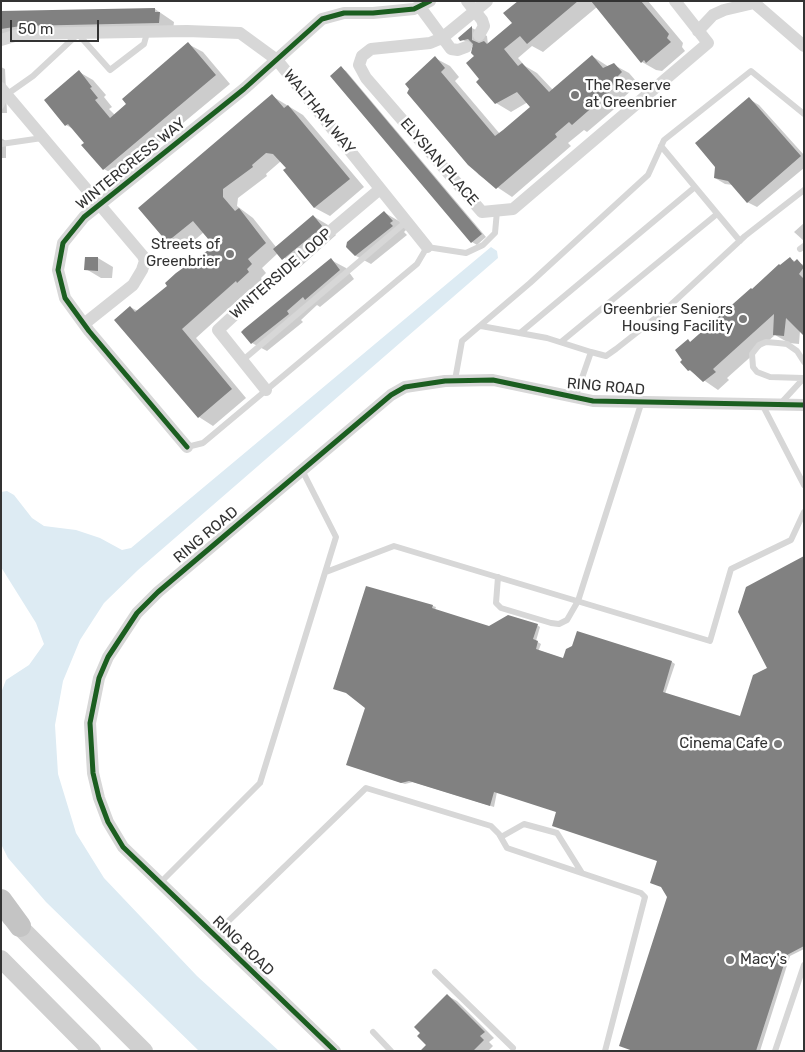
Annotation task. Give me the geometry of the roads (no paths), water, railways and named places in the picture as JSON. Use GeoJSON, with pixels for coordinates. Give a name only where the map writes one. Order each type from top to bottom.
{"type":"FeatureCollection","features":[{"type":"Feature","properties":{"kind":"highway"},"geometry":{"type":"LineString","coordinates":[[1,900],[20,926]]}},
{"type":"Feature","properties":{"kind":"main road"},"geometry":{"type":"LineString","coordinates":[[1,908],[144,1051]]}},
{"type":"Feature","properties":{"kind":"main road"},"geometry":{"type":"LineString","coordinates":[[1,958],[92,1051]]}},
{"type":"Feature","properties":{"kind":"street"},"geometry":{"type":"LineString","coordinates":[[467,1],[484,26],[480,35]]}},
{"type":"Feature","properties":{"kind":"street","name":"ELYSIAN PLACE"},"geometry":{"type":"LineString","coordinates":[[487,1],[442,38],[430,43],[371,49],[362,56],[359,65],[366,78],[482,212],[513,209],[708,43],[675,1]]}},
{"type":"Feature","properties":{"kind":"street"},"geometry":{"type":"LineString","coordinates":[[698,31],[713,15],[753,2],[804,46]]}},
{"type":"Feature","properties":{"kind":"street"},"geometry":{"type":"LineString","coordinates":[[425,4],[442,38],[451,48],[458,50],[466,47]]}},
{"type":"Feature","properties":{"kind":"street","name":"WINTERCRESS WAY"},"geometry":{"type":"LineString","coordinates":[[187,447],[84,324],[65,298],[58,270],[63,243],[84,217],[244,89],[322,19],[344,12],[373,13],[425,4]]}},
{"type":"Feature","properties":{"kind":"street","name":"WALTHAM WAY"},"geometry":{"type":"LineString","coordinates":[[1,40],[21,34],[240,33],[277,60],[427,247]]}},
{"type":"Feature","properties":{"kind":"street"},"geometry":{"type":"LineString","coordinates":[[3,96],[101,204],[141,252],[145,261],[138,278],[128,291],[84,324]]}},
{"type":"Feature","properties":{"kind":"street","name":"WINTERSIDE LOOP"},"geometry":{"type":"LineString","coordinates":[[266,390],[218,330],[263,288],[380,189]]}},
{"type":"Feature","properties":{"kind":"street","name":"RING ROAD"},"geometry":{"type":"LineString","coordinates":[[335,1051],[123,848],[108,822],[99,798],[91,756],[90,728],[99,678],[119,637],[137,613],[302,470],[398,391],[413,385],[455,380],[492,380],[575,399],[641,404],[804,404]]}},
{"type":"Feature","properties":{"kind":"lane"},"geometry":{"type":"LineString","coordinates":[[3,96],[33,76],[78,34],[110,70],[144,44],[146,32]]}},
{"type":"Feature","properties":{"kind":"lane"},"geometry":{"type":"LineString","coordinates":[[455,380],[462,342],[530,284],[648,175],[664,140],[752,71],[804,114]]}},
{"type":"Feature","properties":{"kind":"lane"},"geometry":{"type":"LineString","coordinates":[[1,144],[43,138]]}},
{"type":"Feature","properties":{"kind":"lane"},"geometry":{"type":"LineString","coordinates":[[661,146],[740,241]]}},
{"type":"Feature","properties":{"kind":"lane"},"geometry":{"type":"LineString","coordinates":[[520,333],[695,187]]}},
{"type":"Feature","properties":{"kind":"lane"},"geometry":{"type":"LineString","coordinates":[[481,326],[561,342],[606,356],[663,312],[740,241],[804,190]]}},
{"type":"Feature","properties":{"kind":"lane"},"geometry":{"type":"LineString","coordinates":[[187,447],[202,443],[266,390],[417,264],[427,247],[466,253],[483,245],[495,233],[497,211]]}},
{"type":"Feature","properties":{"kind":"lane"},"geometry":{"type":"LineString","coordinates":[[561,342],[717,214]]}},
{"type":"Feature","properties":{"kind":"lane"},"geometry":{"type":"LineString","coordinates":[[242,360],[407,222]]}},
{"type":"Feature","properties":{"kind":"lane"},"geometry":{"type":"LineString","coordinates":[[804,362],[797,351],[787,344],[778,342],[766,342],[759,345],[752,354],[753,367],[757,372],[770,377],[804,378]]}},
{"type":"Feature","properties":{"kind":"lane"},"geometry":{"type":"LineString","coordinates":[[575,399],[590,352]]}},
{"type":"Feature","properties":{"kind":"lane"},"geometry":{"type":"LineString","coordinates":[[780,404],[804,378]]}},
{"type":"Feature","properties":{"kind":"lane"},"geometry":{"type":"LineString","coordinates":[[498,577],[496,603],[501,608],[559,624],[567,620],[578,601],[641,404]]}},
{"type":"Feature","properties":{"kind":"lane"},"geometry":{"type":"LineString","coordinates":[[762,404],[804,485]]}},
{"type":"Feature","properties":{"kind":"lane"},"geometry":{"type":"LineString","coordinates":[[160,883],[260,783],[336,538],[302,470]]}},
{"type":"Feature","properties":{"kind":"lane"},"geometry":{"type":"LineString","coordinates":[[326,572],[394,546],[710,641],[731,569],[791,540],[804,512]]}},
{"type":"Feature","properties":{"kind":"lane"},"geometry":{"type":"LineString","coordinates":[[214,935],[366,788],[491,826],[501,837],[507,848],[641,892],[645,897],[605,1051]]}},
{"type":"Feature","properties":{"kind":"lane"},"geometry":{"type":"LineString","coordinates":[[501,837],[524,824],[557,833],[582,873]]}},
{"type":"Feature","properties":{"kind":"lane"},"geometry":{"type":"LineString","coordinates":[[776,1051],[804,964]]}},
{"type":"Feature","properties":{"kind":"lane"},"geometry":{"type":"LineString","coordinates":[[435,972],[513,1048]]}},
{"type":"Feature","properties":{"kind":"lane"},"geometry":{"type":"LineString","coordinates":[[373,1032],[391,1051]]}},
{"type":"Feature","properties":{"kind":"place","name":"The Reserve at Greenbrier"},"geometry":{"type":"Point","coordinates":[575,95]}},
{"type":"Feature","properties":{"kind":"place","name":"Streets of Greenbrier"},"geometry":{"type":"Point","coordinates":[230,254]}},
{"type":"Feature","properties":{"kind":"place","name":"Greenbrier Seniors Housing Facility"},"geometry":{"type":"Point","coordinates":[743,319]}},
{"type":"Feature","properties":{"kind":"place","name":"Cinema Cafe"},"geometry":{"type":"Point","coordinates":[778,744]}},
{"type":"Feature","properties":{"kind":"place","name":"Macy's"},"geometry":{"type":"Point","coordinates":[730,960]}}]}
